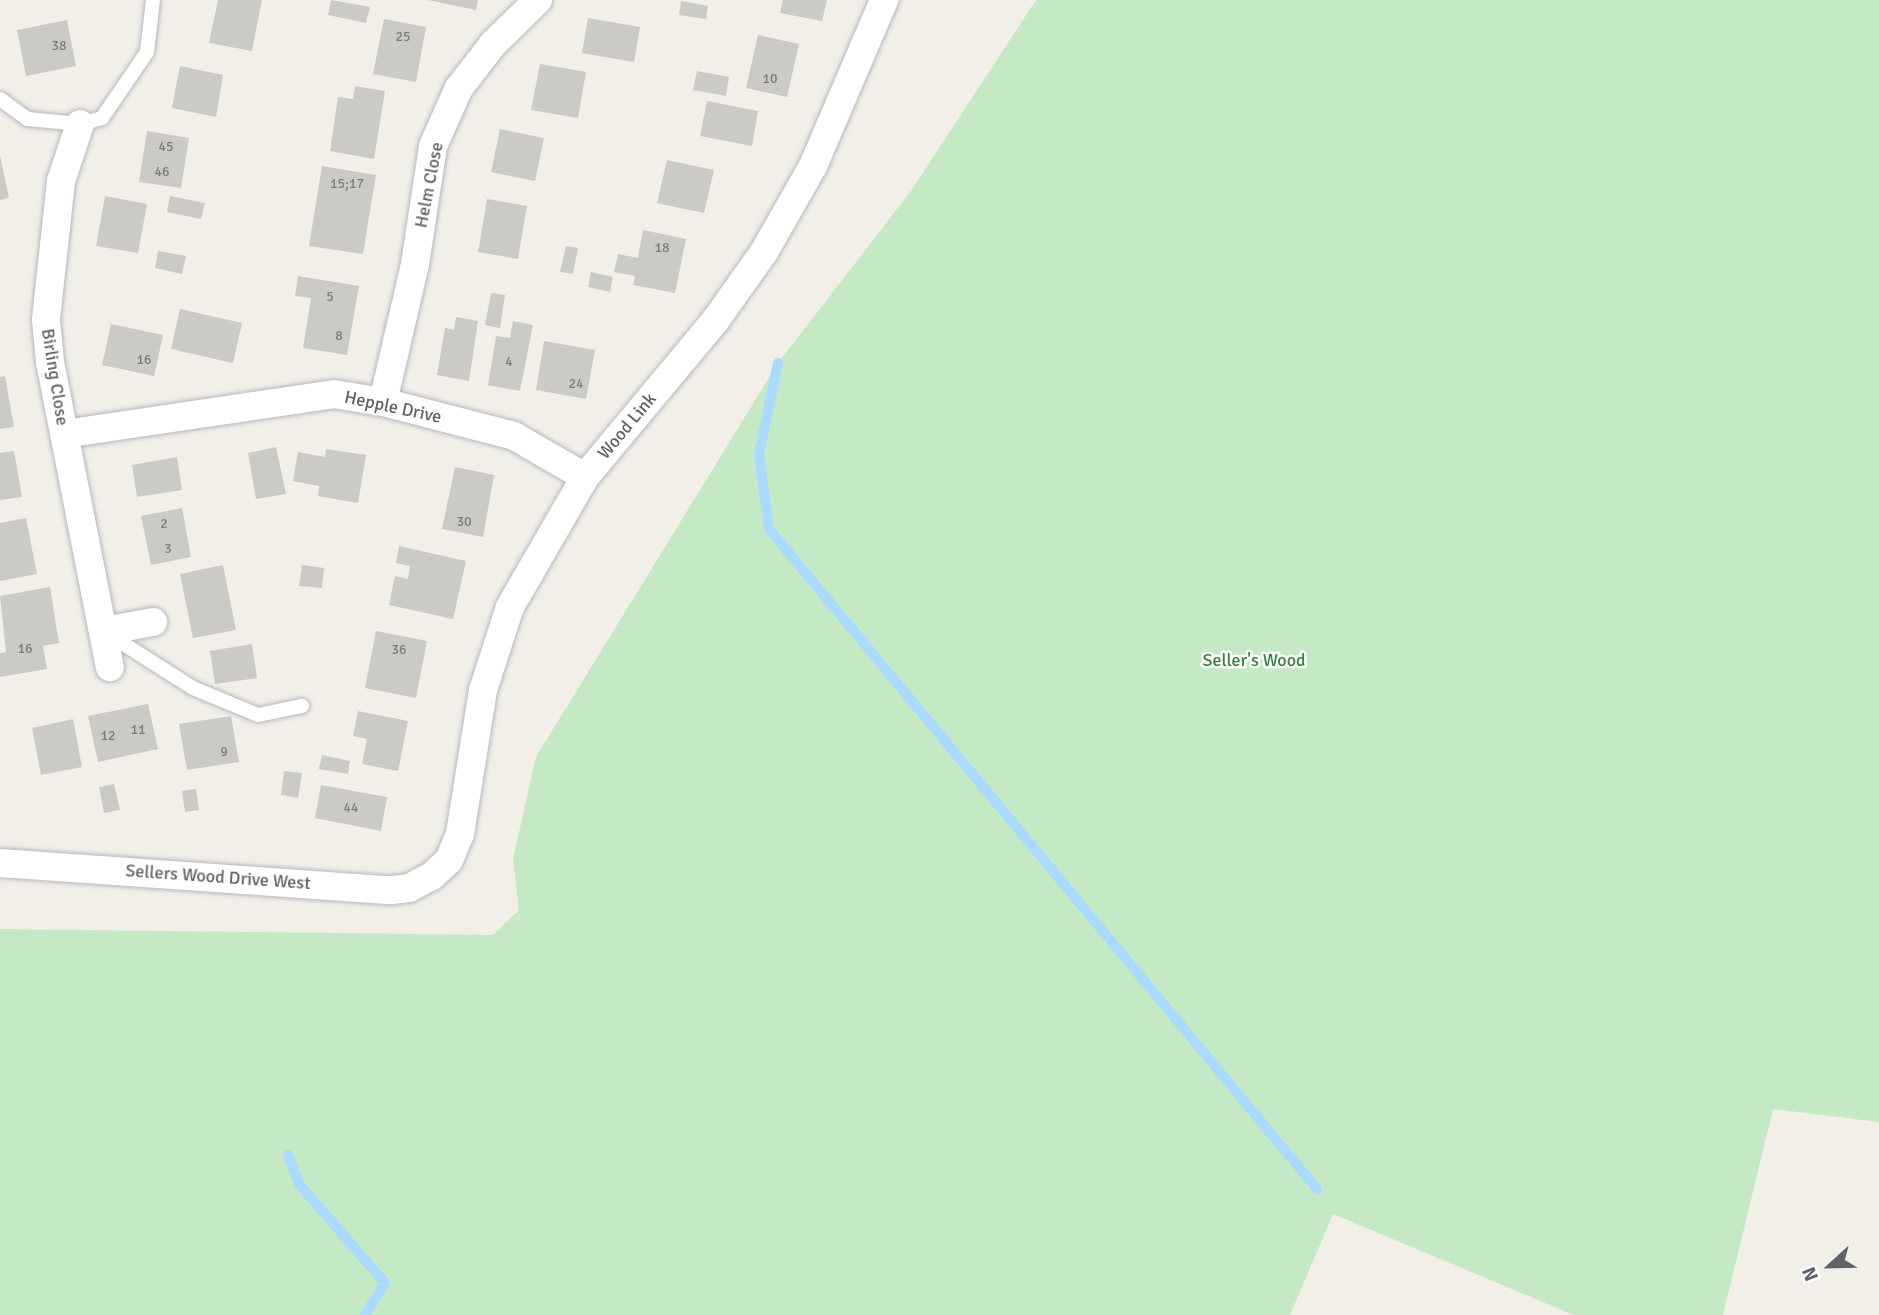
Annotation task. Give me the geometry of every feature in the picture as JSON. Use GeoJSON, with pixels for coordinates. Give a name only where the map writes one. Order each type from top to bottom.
{"type":"FeatureCollection","features":[{"type":"Feature","properties":{"kind":"street","name":"Helm Close"},"geometry":{"type":"LineString","coordinates":[[383,401],[415,264],[433,146],[459,88],[493,44],[538,0]]}},
{"type":"Feature","properties":{"kind":"street","name":"Wood Link"},"geometry":{"type":"LineString","coordinates":[[432,876],[449,860],[460,834],[483,690],[510,607],[584,477],[715,321],[764,252],[813,166],[884,0]]}},
{"type":"Feature","properties":{"kind":"street","name":"Birling Close"},"geometry":{"type":"LineString","coordinates":[[80,124],[61,181],[47,277],[50,362],[110,667]]}},
{"type":"Feature","properties":{"kind":"street","name":"Hepple Drive"},"geometry":{"type":"LineString","coordinates":[[64,434],[292,397],[334,394],[383,401],[514,436],[584,477]]}},
{"type":"Feature","properties":{"kind":"street"},"geometry":{"type":"LineString","coordinates":[[103,631],[153,622]]}},
{"type":"Feature","properties":{"kind":"street","name":"Sellers Wood Drive West"},"geometry":{"type":"LineString","coordinates":[[0,863],[391,890],[410,888],[432,876]]}},
{"type":"Feature","properties":{"kind":"lane"},"geometry":{"type":"LineString","coordinates":[[0,99],[28,119],[80,124],[102,118],[147,52],[153,0]]}},
{"type":"Feature","properties":{"kind":"lane"},"geometry":{"type":"LineString","coordinates":[[103,631],[193,688],[258,715],[302,706]]}},
{"type":"Feature","properties":{"kind":"green space","name":"Seller's Wood"},"geometry":{"type":"Polygon","coordinates":[[[1036,0],[1879,0],[1879,1122],[1773,1109],[1723,1315],[1574,1315],[1333,1214],[1290,1315],[0,1315],[0,929],[493,935],[519,910],[513,859],[536,757],[778,363],[911,191],[1036,0]]]}},
{"type":"Feature","properties":{"kind":"building"},"geometry":{"type":"Polygon","coordinates":[[[218,0],[262,0],[252,51],[209,43],[218,0]]]}},
{"type":"Feature","properties":{"kind":"building"},"geometry":{"type":"Polygon","coordinates":[[[331,0],[370,7],[366,23],[328,15],[331,0]]]}},
{"type":"Feature","properties":{"kind":"building"},"geometry":{"type":"Polygon","coordinates":[[[428,0],[478,0],[476,10],[428,0]]]}},
{"type":"Feature","properties":{"kind":"building"},"geometry":{"type":"Polygon","coordinates":[[[783,0],[827,0],[822,21],[780,13],[783,0]]]}},
{"type":"Feature","properties":{"kind":"building"},"geometry":{"type":"Polygon","coordinates":[[[681,1],[708,6],[706,19],[679,15],[681,1]]]}},
{"type":"Feature","properties":{"kind":"building"},"geometry":{"type":"Polygon","coordinates":[[[588,18],[640,27],[634,62],[582,53],[588,18]]]}},
{"type":"Feature","properties":{"kind":"building"},"geometry":{"type":"Polygon","coordinates":[[[384,19],[426,27],[416,82],[373,74],[384,19]]]}},
{"type":"Feature","properties":{"kind":"building"},"geometry":{"type":"Polygon","coordinates":[[[67,20],[76,66],[26,76],[17,30],[67,20]]]}},
{"type":"Feature","properties":{"kind":"building"},"geometry":{"type":"Polygon","coordinates":[[[758,35],[799,44],[787,97],[746,88],[758,35]]]}},
{"type":"Feature","properties":{"kind":"building"},"geometry":{"type":"Polygon","coordinates":[[[540,64],[586,72],[578,118],[531,110],[540,64]]]}},
{"type":"Feature","properties":{"kind":"building"},"geometry":{"type":"Polygon","coordinates":[[[180,66],[223,75],[216,117],[172,108],[180,66]]]}},
{"type":"Feature","properties":{"kind":"building"},"geometry":{"type":"Polygon","coordinates":[[[697,71],[729,77],[726,96],[693,90],[697,71]]]}},
{"type":"Feature","properties":{"kind":"building"},"geometry":{"type":"Polygon","coordinates":[[[355,86],[385,91],[374,159],[330,151],[338,97],[353,99],[355,86]]]}},
{"type":"Feature","properties":{"kind":"building"},"geometry":{"type":"Polygon","coordinates":[[[707,101],[758,111],[752,146],[700,136],[707,101]]]}},
{"type":"Feature","properties":{"kind":"building"},"geometry":{"type":"Polygon","coordinates":[[[500,129],[544,138],[535,181],[491,172],[500,129]]]}},
{"type":"Feature","properties":{"kind":"building"},"geometry":{"type":"Polygon","coordinates":[[[147,131],[189,138],[181,188],[139,182],[147,131]]]}},
{"type":"Feature","properties":{"kind":"building"},"geometry":{"type":"Polygon","coordinates":[[[0,156],[9,198],[0,200],[0,156]]]}},
{"type":"Feature","properties":{"kind":"building"},"geometry":{"type":"Polygon","coordinates":[[[667,160],[714,170],[704,213],[657,203],[667,160]]]}},
{"type":"Feature","properties":{"kind":"building"},"geometry":{"type":"Polygon","coordinates":[[[322,166],[376,175],[363,254],[309,246],[322,166]]]}},
{"type":"Feature","properties":{"kind":"building"},"geometry":{"type":"Polygon","coordinates":[[[105,196],[147,204],[138,253],[96,246],[105,196]]]}},
{"type":"Feature","properties":{"kind":"building"},"geometry":{"type":"Polygon","coordinates":[[[170,196],[205,203],[201,219],[167,212],[170,196]]]}},
{"type":"Feature","properties":{"kind":"building"},"geometry":{"type":"Polygon","coordinates":[[[487,199],[527,206],[518,259],[478,252],[487,199]]]}},
{"type":"Feature","properties":{"kind":"building"},"geometry":{"type":"Polygon","coordinates":[[[643,230],[686,239],[675,293],[633,285],[635,276],[614,272],[618,254],[638,258],[643,230]]]}},
{"type":"Feature","properties":{"kind":"building"},"geometry":{"type":"Polygon","coordinates":[[[566,246],[578,248],[573,274],[560,272],[566,246]]]}},
{"type":"Feature","properties":{"kind":"building"},"geometry":{"type":"Polygon","coordinates":[[[158,251],[186,256],[182,274],[155,268],[158,251]]]}},
{"type":"Feature","properties":{"kind":"building"},"geometry":{"type":"Polygon","coordinates":[[[591,272],[613,277],[610,292],[588,287],[591,272]]]}},
{"type":"Feature","properties":{"kind":"building"},"geometry":{"type":"Polygon","coordinates":[[[298,276],[359,286],[347,355],[303,348],[311,298],[295,296],[298,276]]]}},
{"type":"Feature","properties":{"kind":"building"},"geometry":{"type":"Polygon","coordinates":[[[491,293],[505,295],[500,328],[485,325],[491,293]]]}},
{"type":"Feature","properties":{"kind":"building"},"geometry":{"type":"Polygon","coordinates":[[[180,309],[242,323],[233,363],[171,349],[180,309]]]}},
{"type":"Feature","properties":{"kind":"building"},"geometry":{"type":"Polygon","coordinates":[[[456,317],[478,321],[469,381],[437,375],[445,328],[454,330],[456,317]]]}},
{"type":"Feature","properties":{"kind":"building"},"geometry":{"type":"Polygon","coordinates":[[[513,321],[533,325],[520,391],[488,385],[496,336],[510,338],[513,321]]]}},
{"type":"Feature","properties":{"kind":"building"},"geometry":{"type":"Polygon","coordinates":[[[111,324],[163,335],[154,376],[102,365],[111,324]]]}},
{"type":"Feature","properties":{"kind":"building"},"geometry":{"type":"Polygon","coordinates":[[[544,341],[595,350],[586,399],[536,390],[544,341]]]}},
{"type":"Feature","properties":{"kind":"building"},"geometry":{"type":"Polygon","coordinates":[[[5,376],[14,427],[0,429],[0,377],[5,376]]]}},
{"type":"Feature","properties":{"kind":"building"},"geometry":{"type":"Polygon","coordinates":[[[276,447],[286,494],[256,499],[248,453],[276,447]]]}},
{"type":"Feature","properties":{"kind":"building"},"geometry":{"type":"Polygon","coordinates":[[[326,449],[366,455],[358,503],[318,496],[319,486],[293,481],[298,452],[325,457],[326,449]]]}},
{"type":"Feature","properties":{"kind":"building"},"geometry":{"type":"Polygon","coordinates":[[[14,451],[22,497],[0,500],[0,453],[14,451]]]}},
{"type":"Feature","properties":{"kind":"building"},"geometry":{"type":"Polygon","coordinates":[[[177,457],[182,490],[137,497],[132,465],[177,457]]]}},
{"type":"Feature","properties":{"kind":"building"},"geometry":{"type":"Polygon","coordinates":[[[455,467],[494,475],[483,537],[442,529],[455,467]]]}},
{"type":"Feature","properties":{"kind":"building"},"geometry":{"type":"Polygon","coordinates":[[[182,508],[191,557],[151,565],[141,516],[182,508]]]}},
{"type":"Feature","properties":{"kind":"building"},"geometry":{"type":"Polygon","coordinates":[[[26,518],[37,574],[0,581],[0,523],[26,518]]]}},
{"type":"Feature","properties":{"kind":"building"},"geometry":{"type":"Polygon","coordinates":[[[399,546],[466,561],[453,619],[389,605],[395,576],[408,579],[410,566],[396,563],[399,546]]]}},
{"type":"Feature","properties":{"kind":"building"},"geometry":{"type":"Polygon","coordinates":[[[223,565],[236,630],[193,638],[180,574],[223,565]]]}},
{"type":"Feature","properties":{"kind":"building"},"geometry":{"type":"Polygon","coordinates":[[[302,565],[324,568],[322,588],[299,586],[302,565]]]}},
{"type":"Feature","properties":{"kind":"building"},"geometry":{"type":"Polygon","coordinates":[[[50,587],[59,643],[43,646],[47,669],[0,677],[0,653],[6,652],[0,596],[50,587]]]}},
{"type":"Feature","properties":{"kind":"building"},"geometry":{"type":"Polygon","coordinates":[[[376,631],[427,641],[416,698],[365,688],[376,631]]]}},
{"type":"Feature","properties":{"kind":"building"},"geometry":{"type":"Polygon","coordinates":[[[252,644],[257,678],[215,684],[210,651],[252,644]]]}},
{"type":"Feature","properties":{"kind":"building"},"geometry":{"type":"Polygon","coordinates":[[[148,704],[158,749],[98,762],[88,716],[148,704]]]}},
{"type":"Feature","properties":{"kind":"building"},"geometry":{"type":"Polygon","coordinates":[[[358,711],[408,721],[398,771],[362,764],[367,739],[353,736],[358,711]]]}},
{"type":"Feature","properties":{"kind":"building"},"geometry":{"type":"Polygon","coordinates":[[[231,716],[239,762],[187,770],[179,724],[231,716]]]}},
{"type":"Feature","properties":{"kind":"building"},"geometry":{"type":"Polygon","coordinates":[[[73,719],[82,767],[41,775],[32,728],[73,719]]]}},
{"type":"Feature","properties":{"kind":"building"},"geometry":{"type":"Polygon","coordinates":[[[322,755],[350,761],[348,774],[319,769],[322,755]]]}},
{"type":"Feature","properties":{"kind":"building"},"geometry":{"type":"Polygon","coordinates":[[[284,771],[302,773],[298,798],[281,795],[284,771]]]}},
{"type":"Feature","properties":{"kind":"building"},"geometry":{"type":"Polygon","coordinates":[[[114,784],[120,810],[104,813],[99,787],[114,784]]]}},
{"type":"Feature","properties":{"kind":"building"},"geometry":{"type":"Polygon","coordinates":[[[321,785],[387,797],[381,831],[315,818],[321,785]]]}},
{"type":"Feature","properties":{"kind":"building"},"geometry":{"type":"Polygon","coordinates":[[[196,789],[199,810],[185,812],[182,791],[196,789]]]}},
{"type":"Feature","properties":{"kind":"waterway"},"geometry":{"type":"LineString","coordinates":[[778,363],[759,454],[769,529],[1317,1189]]}},
{"type":"Feature","properties":{"kind":"waterway"},"geometry":{"type":"LineString","coordinates":[[288,1155],[299,1184],[385,1283],[365,1315]]}}]}
